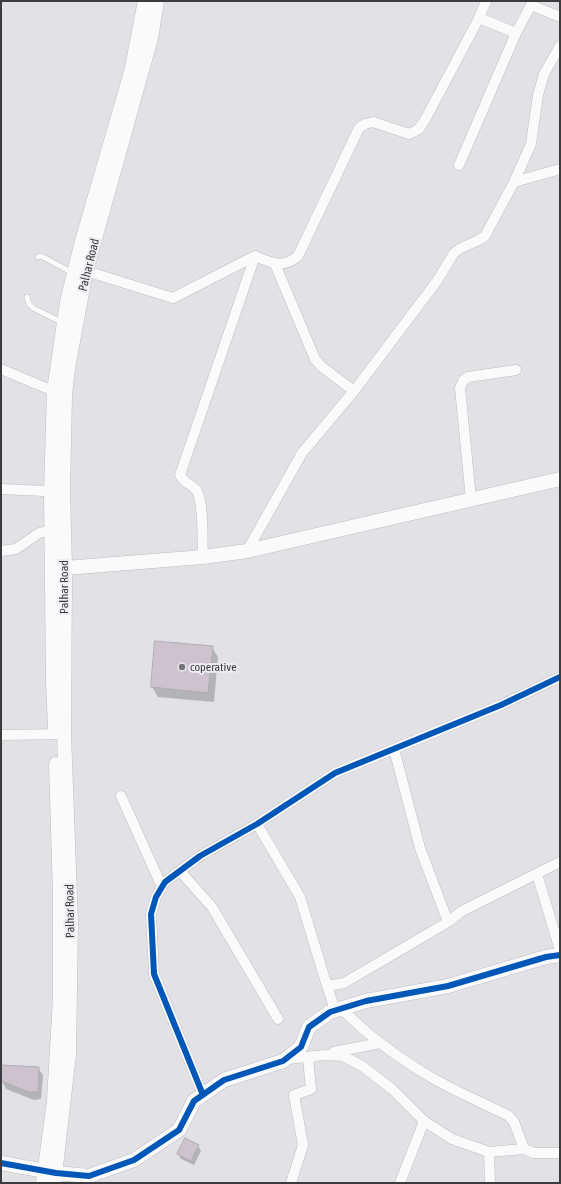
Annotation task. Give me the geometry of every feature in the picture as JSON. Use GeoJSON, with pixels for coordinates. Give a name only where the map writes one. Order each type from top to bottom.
{"type":"FeatureCollection","features":[{"type":"Feature","properties":{"kind":"main road","name":"Palhar Road"},"geometry":{"type":"LineString","coordinates":[[59,393],[68,368],[80,272],[82,241],[131,72],[145,1]]}},
{"type":"Feature","properties":{"kind":"main road","name":"Palhar Road"},"geometry":{"type":"LineString","coordinates":[[59,734],[53,680],[52,530],[57,490],[59,393],[64,323],[67,302],[80,272],[151,38],[157,1]]}},
{"type":"Feature","properties":{"kind":"main road"},"geometry":{"type":"LineString","coordinates":[[65,568],[203,557],[247,551],[560,479]]}},
{"type":"Feature","properties":{"kind":"main road","name":"Palhar Road"},"geometry":{"type":"LineString","coordinates":[[49,1177],[60,998],[59,734],[65,568],[57,490]]}},
{"type":"Feature","properties":{"kind":"main road"},"geometry":{"type":"LineString","coordinates":[[1,1163],[49,1177],[89,1176],[134,1160],[179,1130],[194,1101],[224,1080],[283,1061],[301,1047],[309,1027],[330,1012],[366,1001],[448,986],[546,957],[560,955]]}},
{"type":"Feature","properties":{"kind":"street"},"geometry":{"type":"LineString","coordinates":[[80,272],[172,298],[255,256],[275,264],[292,261],[298,256],[359,128],[373,122],[409,134],[419,129],[479,18],[486,1]]}},
{"type":"Feature","properties":{"kind":"street"},"geometry":{"type":"LineString","coordinates":[[459,165],[516,33],[531,5],[560,17]]}},
{"type":"Feature","properties":{"kind":"street"},"geometry":{"type":"LineString","coordinates":[[479,18],[516,33]]}},
{"type":"Feature","properties":{"kind":"street"},"geometry":{"type":"LineString","coordinates":[[247,551],[302,453],[354,391],[437,282],[454,253],[484,236],[503,199],[514,182],[531,144],[538,95],[544,74],[560,46]]}},
{"type":"Feature","properties":{"kind":"street"},"geometry":{"type":"LineString","coordinates":[[514,182],[560,169]]}},
{"type":"Feature","properties":{"kind":"street"},"geometry":{"type":"LineString","coordinates":[[203,557],[201,498],[196,489],[182,481],[180,475],[255,256]]}},
{"type":"Feature","properties":{"kind":"street"},"geometry":{"type":"LineString","coordinates":[[275,264],[315,359],[322,367],[354,391]]}},
{"type":"Feature","properties":{"kind":"street"},"geometry":{"type":"LineString","coordinates":[[1,370],[59,393]]}},
{"type":"Feature","properties":{"kind":"street"},"geometry":{"type":"LineString","coordinates":[[472,499],[460,388],[463,381],[468,377],[516,370]]}},
{"type":"Feature","properties":{"kind":"street"},"geometry":{"type":"LineString","coordinates":[[1,489],[57,490]]}},
{"type":"Feature","properties":{"kind":"street"},"geometry":{"type":"LineString","coordinates":[[1,551],[16,549],[40,533],[52,530]]}},
{"type":"Feature","properties":{"kind":"street"},"geometry":{"type":"LineString","coordinates":[[203,1095],[154,974],[151,914],[156,897],[165,882],[200,856],[256,824],[335,773],[501,705],[560,677]]}},
{"type":"Feature","properties":{"kind":"street"},"geometry":{"type":"LineString","coordinates":[[1,735],[59,734]]}},
{"type":"Feature","properties":{"kind":"street"},"geometry":{"type":"LineString","coordinates":[[394,749],[420,848],[448,922]]}},
{"type":"Feature","properties":{"kind":"street"},"geometry":{"type":"LineString","coordinates":[[121,796],[162,887]]}},
{"type":"Feature","properties":{"kind":"street"},"geometry":{"type":"LineString","coordinates":[[256,824],[300,897],[327,986],[338,1009],[380,1044],[430,1076],[509,1116],[514,1122],[524,1149]]}},
{"type":"Feature","properties":{"kind":"street"},"geometry":{"type":"LineString","coordinates":[[327,986],[344,983],[448,922],[462,911],[560,862]]}},
{"type":"Feature","properties":{"kind":"street"},"geometry":{"type":"LineString","coordinates":[[180,870],[212,907],[278,1019]]}},
{"type":"Feature","properties":{"kind":"street"},"geometry":{"type":"LineString","coordinates":[[537,874],[560,950]]}},
{"type":"Feature","properties":{"kind":"street"},"geometry":{"type":"LineString","coordinates":[[308,1058],[380,1044]]}},
{"type":"Feature","properties":{"kind":"street"},"geometry":{"type":"LineString","coordinates":[[287,1058],[308,1058],[326,1055],[343,1056],[362,1066],[392,1089],[424,1121],[452,1139],[489,1152],[524,1149],[534,1153],[560,1153]]}},
{"type":"Feature","properties":{"kind":"street"},"geometry":{"type":"LineString","coordinates":[[291,1183],[303,1145],[294,1095],[311,1089],[308,1058]]}},
{"type":"Feature","properties":{"kind":"street"},"geometry":{"type":"LineString","coordinates":[[400,1183],[424,1121]]}},
{"type":"Feature","properties":{"kind":"street"},"geometry":{"type":"LineString","coordinates":[[489,1152],[490,1183]]}},
{"type":"Feature","properties":{"kind":"lane"},"geometry":{"type":"LineString","coordinates":[[38,258],[40,256],[80,272]]}},
{"type":"Feature","properties":{"kind":"lane"},"geometry":{"type":"LineString","coordinates":[[27,297],[29,304],[33,308],[64,323]]}},
{"type":"Feature","properties":{"kind":"building","name":"coperative"},"geometry":{"type":"Polygon","coordinates":[[[155,641],[213,646],[208,693],[151,687],[155,641]]]}},
{"type":"Feature","properties":{"kind":"building"},"geometry":{"type":"Polygon","coordinates":[[[1,1065],[39,1067],[38,1092],[29,1092],[1,1081],[1,1065]]]}},
{"type":"Feature","properties":{"kind":"building"},"geometry":{"type":"Polygon","coordinates":[[[185,1138],[199,1145],[191,1161],[177,1154],[185,1138]]]}},
{"type":"Feature","properties":{"kind":"cycle path"},"geometry":{"type":"LineString","coordinates":[[203,1095],[154,974],[151,914],[156,897],[165,882],[200,856],[257,824],[335,773],[501,705],[560,677]]}},
{"type":"Feature","properties":{"kind":"cycle path"},"geometry":{"type":"LineString","coordinates":[[1,1163],[56,1173],[89,1176],[134,1160],[179,1130],[194,1101],[224,1080],[283,1061],[301,1047],[309,1027],[330,1012],[366,1001],[448,986],[546,957],[560,955]]}},
{"type":"Feature","properties":{"kind":"place","name":"coperative"},"geometry":{"type":"Point","coordinates":[182,667]}}]}
